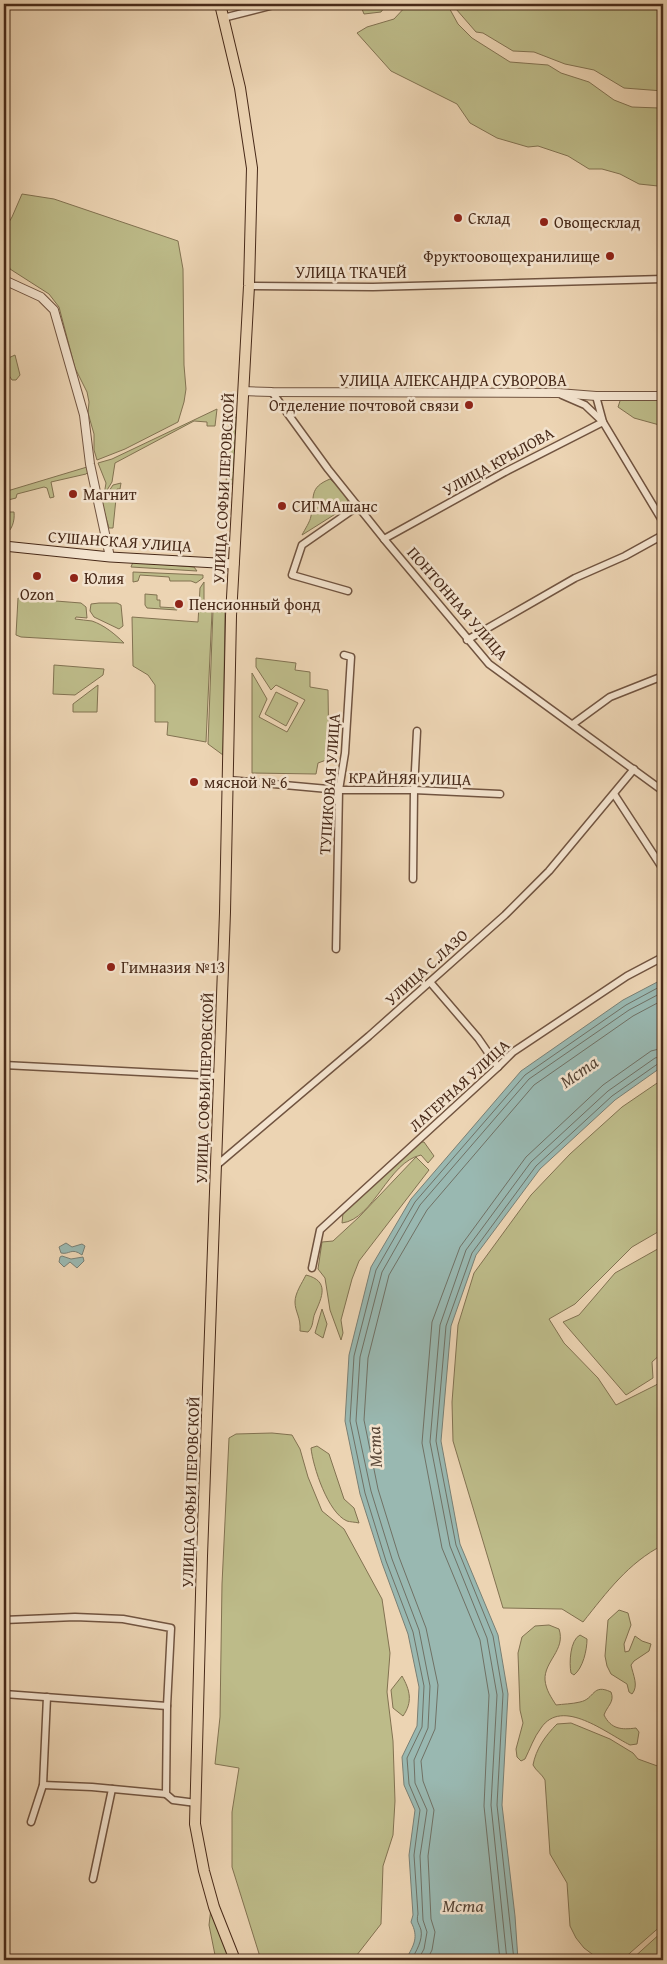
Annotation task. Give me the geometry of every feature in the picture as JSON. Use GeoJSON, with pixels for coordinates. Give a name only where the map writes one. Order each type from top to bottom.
{"type":"FeatureCollection","features":[{"type":"Feature","properties":{"kind":"main road","name":"УЛИЦА СОФЬИ ПЕРОВСКОЙ"},"geometry":{"type":"LineString","coordinates":[[220,4],[240,88],[252,168],[250,286],[231,634],[229,780],[202,1556],[196,1824],[204,1872],[214,1907],[235,1960]]}},
{"type":"Feature","properties":{"kind":"main road","name":"СУШАНСКАЯ УЛИЦА"},"geometry":{"type":"LineString","coordinates":[[4,546],[110,557],[234,564]]}},
{"type":"Feature","properties":{"kind":"street"},"geometry":{"type":"LineString","coordinates":[[223,18],[278,4]]}},
{"type":"Feature","properties":{"kind":"street"},"geometry":{"type":"LineString","coordinates":[[4,280],[42,297],[54,310],[84,416],[90,464],[110,557]]}},
{"type":"Feature","properties":{"kind":"street","name":"УЛИЦА ТКАЧЕЙ"},"geometry":{"type":"LineString","coordinates":[[250,286],[373,287],[663,280]]}},
{"type":"Feature","properties":{"kind":"street","name":"УЛИЦА АЛЕКСАНДРА СУВОРОВА"},"geometry":{"type":"LineString","coordinates":[[243,391],[558,393],[596,396],[663,396]]}},
{"type":"Feature","properties":{"kind":"street","name":"ПОНТОННАЯ УЛИЦА"},"geometry":{"type":"LineString","coordinates":[[272,392],[328,469],[467,640],[489,664],[574,724],[663,791]]}},
{"type":"Feature","properties":{"kind":"street"},"geometry":{"type":"LineString","coordinates":[[558,393],[585,405],[603,422],[663,522]]}},
{"type":"Feature","properties":{"kind":"street"},"geometry":{"type":"LineString","coordinates":[[596,396],[603,422]]}},
{"type":"Feature","properties":{"kind":"street","name":"УЛИЦА КРЫЛОВА"},"geometry":{"type":"LineString","coordinates":[[384,539],[505,472],[603,422]]}},
{"type":"Feature","properties":{"kind":"street"},"geometry":{"type":"LineString","coordinates":[[348,591],[292,574],[302,545],[358,506]]}},
{"type":"Feature","properties":{"kind":"street"},"geometry":{"type":"LineString","coordinates":[[467,640],[575,578],[625,556],[663,534]]}},
{"type":"Feature","properties":{"kind":"street","name":"ТУПИКОВАЯ УЛИЦА"},"geometry":{"type":"LineString","coordinates":[[336,949],[339,790],[345,753],[351,658],[344,655]]}},
{"type":"Feature","properties":{"kind":"street"},"geometry":{"type":"LineString","coordinates":[[574,724],[610,697],[663,676]]}},
{"type":"Feature","properties":{"kind":"street"},"geometry":{"type":"LineString","coordinates":[[413,879],[417,731]]}},
{"type":"Feature","properties":{"kind":"street","name":"УЛИЦА С.ЛАЗО"},"geometry":{"type":"LineString","coordinates":[[217,1165],[505,916],[549,872],[634,769]]}},
{"type":"Feature","properties":{"kind":"street","name":"КРАЙНЯЯ УЛИЦА"},"geometry":{"type":"LineString","coordinates":[[229,780],[339,790],[414,790],[500,794]]}},
{"type":"Feature","properties":{"kind":"street"},"geometry":{"type":"LineString","coordinates":[[614,794],[663,869]]}},
{"type":"Feature","properties":{"kind":"street","name":"ЛАГЕРНАЯ УЛИЦА"},"geometry":{"type":"LineString","coordinates":[[312,1268],[320,1230],[498,1068],[513,1052],[627,976],[663,957]]}},
{"type":"Feature","properties":{"kind":"street"},"geometry":{"type":"LineString","coordinates":[[430,982],[478,1038],[498,1068]]}},
{"type":"Feature","properties":{"kind":"street"},"geometry":{"type":"LineString","coordinates":[[4,1065],[219,1076]]}},
{"type":"Feature","properties":{"kind":"street"},"geometry":{"type":"LineString","coordinates":[[4,1620],[76,1617],[123,1619],[171,1628],[167,1706],[166,1794]]}},
{"type":"Feature","properties":{"kind":"street"},"geometry":{"type":"LineString","coordinates":[[4,1694],[167,1706]]}},
{"type":"Feature","properties":{"kind":"street"},"geometry":{"type":"LineString","coordinates":[[31,1822],[43,1785],[47,1697]]}},
{"type":"Feature","properties":{"kind":"street"},"geometry":{"type":"LineString","coordinates":[[43,1785],[166,1794],[172,1800],[196,1803]]}},
{"type":"Feature","properties":{"kind":"street"},"geometry":{"type":"LineString","coordinates":[[93,1879],[112,1789]]}},
{"type":"Feature","properties":{"kind":"shaded area"},"geometry":{"type":"Polygon","coordinates":[[[360,4],[387,4],[381,12],[364,14],[360,4]]]}},
{"type":"Feature","properties":{"kind":"shaded area"},"geometry":{"type":"Polygon","coordinates":[[[408,4],[447,4],[458,24],[472,38],[510,62],[548,65],[561,73],[589,82],[614,100],[632,107],[659,108],[663,106],[663,188],[639,184],[620,174],[602,169],[589,169],[568,156],[538,146],[528,147],[497,138],[470,123],[457,104],[391,71],[357,33],[367,27],[394,19],[408,4]]]}},
{"type":"Feature","properties":{"kind":"shaded area"},"geometry":{"type":"Polygon","coordinates":[[[455,4],[663,4],[663,91],[624,88],[594,70],[565,64],[534,52],[513,51],[483,33],[476,32],[456,9],[455,4]]]}},
{"type":"Feature","properties":{"kind":"shaded area"},"geometry":{"type":"Polygon","coordinates":[[[22,194],[54,199],[178,241],[183,269],[186,389],[178,422],[125,449],[97,460],[94,450],[94,434],[88,413],[89,402],[87,392],[75,368],[59,307],[49,294],[10,269],[4,248],[4,231],[22,194]]]}},
{"type":"Feature","properties":{"kind":"shaded area"},"geometry":{"type":"Polygon","coordinates":[[[15,355],[20,375],[16,380],[12,380],[4,368],[4,360],[15,355]]]}},
{"type":"Feature","properties":{"kind":"shaded area"},"geometry":{"type":"Polygon","coordinates":[[[621,398],[663,400],[663,426],[634,418],[618,407],[621,398]]]}},
{"type":"Feature","properties":{"kind":"shaded area"},"geometry":{"type":"Polygon","coordinates":[[[217,409],[215,426],[207,426],[207,422],[194,421],[115,463],[112,482],[104,495],[106,483],[98,463],[112,459],[217,409]]]}},
{"type":"Feature","properties":{"kind":"shaded area"},"geometry":{"type":"Polygon","coordinates":[[[230,412],[236,415],[233,484],[226,484],[230,412]]]}},
{"type":"Feature","properties":{"kind":"shaded area"},"geometry":{"type":"Polygon","coordinates":[[[87,467],[88,472],[86,474],[51,482],[54,497],[50,498],[47,488],[44,487],[17,494],[16,498],[4,501],[4,492],[87,467]]]}},
{"type":"Feature","properties":{"kind":"shaded area"},"geometry":{"type":"Polygon","coordinates":[[[330,479],[343,492],[348,501],[337,513],[302,535],[309,523],[315,490],[323,482],[330,479]]]}},
{"type":"Feature","properties":{"kind":"shaded area"},"geometry":{"type":"Polygon","coordinates":[[[121,483],[120,489],[117,489],[113,528],[109,528],[102,504],[103,500],[113,485],[121,483]]]}},
{"type":"Feature","properties":{"kind":"shaded area"},"geometry":{"type":"Polygon","coordinates":[[[4,512],[14,512],[14,515],[11,528],[4,535],[4,512]]]}},
{"type":"Feature","properties":{"kind":"shaded area"},"geometry":{"type":"Polygon","coordinates":[[[133,562],[194,567],[197,571],[131,567],[133,562]]]}},
{"type":"Feature","properties":{"kind":"shaded area"},"geometry":{"type":"Polygon","coordinates":[[[133,572],[203,575],[203,578],[196,583],[191,581],[170,581],[169,577],[140,575],[138,581],[133,582],[133,572]]]}},
{"type":"Feature","properties":{"kind":"shaded area"},"geometry":{"type":"Polygon","coordinates":[[[204,582],[204,610],[212,612],[206,742],[167,735],[168,722],[155,722],[155,685],[148,675],[133,666],[132,617],[198,622],[200,588],[204,582]]]}},
{"type":"Feature","properties":{"kind":"shaded area"},"geometry":{"type":"Polygon","coordinates":[[[145,594],[157,595],[157,600],[160,600],[160,607],[177,608],[177,610],[147,608],[145,605],[145,594]]]}},
{"type":"Feature","properties":{"kind":"shaded area"},"geometry":{"type":"Polygon","coordinates":[[[18,598],[81,603],[86,607],[87,618],[76,617],[75,619],[92,621],[109,630],[124,643],[21,637],[16,635],[18,598]]]}},
{"type":"Feature","properties":{"kind":"shaded area"},"geometry":{"type":"Polygon","coordinates":[[[117,603],[121,605],[123,626],[119,629],[94,617],[90,611],[91,604],[117,603]]]}},
{"type":"Feature","properties":{"kind":"shaded area"},"geometry":{"type":"Polygon","coordinates":[[[217,604],[225,608],[223,755],[208,744],[213,610],[217,604]]]}},
{"type":"Feature","properties":{"kind":"shaded area"},"geometry":{"type":"Polygon","coordinates":[[[256,658],[296,663],[295,670],[310,672],[310,687],[328,690],[329,759],[318,763],[316,774],[252,773],[252,673],[267,699],[259,717],[287,732],[305,700],[276,685],[271,690],[256,667],[256,658]]]}},
{"type":"Feature","properties":{"kind":"shaded area"},"geometry":{"type":"Polygon","coordinates":[[[54,665],[104,669],[103,675],[75,695],[53,694],[54,665]]]}},
{"type":"Feature","properties":{"kind":"shaded area"},"geometry":{"type":"Polygon","coordinates":[[[98,685],[97,712],[73,712],[73,704],[98,685]]]}},
{"type":"Feature","properties":{"kind":"shaded area"},"geometry":{"type":"Polygon","coordinates":[[[276,692],[298,703],[286,726],[265,714],[276,692]]]}},
{"type":"Feature","properties":{"kind":"shaded area"},"geometry":{"type":"Polygon","coordinates":[[[663,1079],[663,1229],[632,1247],[575,1304],[549,1319],[564,1343],[598,1378],[616,1405],[656,1385],[663,1379],[663,1545],[650,1552],[629,1569],[583,1622],[562,1609],[503,1608],[453,1441],[452,1402],[458,1325],[474,1273],[531,1195],[570,1154],[622,1107],[663,1079]]]}},
{"type":"Feature","properties":{"kind":"shaded area"},"geometry":{"type":"Polygon","coordinates":[[[420,1142],[424,1142],[434,1156],[428,1163],[421,1155],[409,1160],[399,1168],[363,1212],[353,1219],[342,1223],[343,1213],[350,1205],[420,1142]]]}},
{"type":"Feature","properties":{"kind":"shaded area"},"geometry":{"type":"Polygon","coordinates":[[[416,1157],[429,1170],[359,1261],[341,1320],[343,1333],[341,1340],[330,1310],[325,1278],[318,1269],[322,1242],[333,1241],[359,1217],[416,1157]]]}},
{"type":"Feature","properties":{"kind":"shaded area"},"geometry":{"type":"Polygon","coordinates":[[[663,1246],[663,1352],[652,1362],[653,1378],[626,1395],[563,1322],[579,1315],[615,1273],[663,1246]]]}},
{"type":"Feature","properties":{"kind":"shaded area"},"geometry":{"type":"Polygon","coordinates":[[[306,1275],[319,1281],[322,1290],[322,1296],[308,1332],[300,1331],[300,1322],[295,1302],[297,1292],[306,1275]]]}},
{"type":"Feature","properties":{"kind":"shaded area"},"geometry":{"type":"Polygon","coordinates":[[[322,1309],[327,1324],[323,1338],[315,1333],[322,1309]]]}},
{"type":"Feature","properties":{"kind":"shaded area"},"geometry":{"type":"Polygon","coordinates":[[[272,1433],[292,1435],[300,1449],[308,1477],[322,1511],[344,1529],[382,1599],[390,1653],[387,1692],[393,1741],[395,1801],[393,1835],[383,1866],[381,1924],[353,1960],[261,1960],[232,1867],[232,1812],[239,1768],[215,1764],[220,1717],[222,1584],[229,1438],[236,1434],[272,1433]]]}},
{"type":"Feature","properties":{"kind":"shaded area"},"geometry":{"type":"Polygon","coordinates":[[[317,1446],[329,1454],[344,1499],[354,1508],[359,1523],[347,1521],[340,1516],[328,1499],[318,1477],[312,1456],[311,1448],[317,1446]]]}},
{"type":"Feature","properties":{"kind":"shaded area"},"geometry":{"type":"Polygon","coordinates":[[[619,1610],[628,1613],[631,1625],[624,1644],[625,1652],[629,1651],[635,1636],[651,1644],[649,1651],[631,1665],[635,1684],[632,1694],[629,1692],[627,1684],[611,1674],[605,1656],[608,1620],[619,1610]]]}},
{"type":"Feature","properties":{"kind":"shaded area"},"geometry":{"type":"Polygon","coordinates":[[[549,1625],[559,1629],[560,1636],[560,1643],[548,1667],[545,1680],[556,1705],[580,1702],[600,1689],[611,1692],[612,1699],[604,1715],[617,1728],[636,1728],[639,1732],[637,1744],[630,1745],[584,1720],[560,1716],[550,1719],[541,1728],[525,1759],[521,1761],[517,1757],[516,1749],[523,1723],[520,1710],[518,1653],[522,1637],[535,1626],[549,1625]]]}},
{"type":"Feature","properties":{"kind":"shaded area"},"geometry":{"type":"Polygon","coordinates":[[[580,1635],[587,1639],[586,1648],[582,1663],[574,1675],[570,1669],[570,1658],[574,1642],[580,1635]]]}},
{"type":"Feature","properties":{"kind":"shaded area"},"geometry":{"type":"Polygon","coordinates":[[[402,1676],[409,1696],[408,1706],[403,1716],[393,1708],[391,1690],[402,1676]]]}},
{"type":"Feature","properties":{"kind":"shaded area"},"geometry":{"type":"Polygon","coordinates":[[[571,1723],[610,1739],[633,1753],[638,1759],[663,1768],[663,1924],[622,1960],[602,1960],[584,1948],[576,1938],[570,1926],[567,1883],[550,1854],[545,1780],[533,1765],[539,1748],[557,1724],[571,1723]]]}},
{"type":"Feature","properties":{"kind":"shaded area"},"geometry":{"type":"Polygon","coordinates":[[[211,1908],[232,1960],[216,1960],[209,1925],[211,1908]]]}},
{"type":"Feature","properties":{"kind":"shaded area"},"geometry":{"type":"Polygon","coordinates":[[[663,1931],[663,1960],[631,1960],[663,1931]]]}},
{"type":"Feature","properties":{"kind":"water","name":"Мста"},"geometry":{"type":"Polygon","coordinates":[[[663,979],[663,1066],[615,1100],[540,1169],[476,1255],[451,1326],[441,1441],[460,1544],[498,1635],[508,1694],[502,1805],[515,1916],[518,1960],[402,1960],[406,1959],[409,1954],[415,1937],[411,1922],[413,1915],[409,1855],[415,1810],[404,1785],[402,1757],[417,1726],[419,1687],[408,1634],[382,1563],[360,1494],[345,1421],[349,1355],[371,1267],[411,1199],[521,1071],[623,1000],[663,979]]]}},
{"type":"Feature","properties":{"kind":"water"},"geometry":{"type":"Polygon","coordinates":[[[66,1243],[72,1247],[82,1244],[85,1246],[82,1255],[73,1251],[61,1253],[59,1247],[66,1243]]]}},
{"type":"Feature","properties":{"kind":"water"},"geometry":{"type":"Polygon","coordinates":[[[62,1256],[71,1259],[83,1257],[84,1261],[77,1268],[70,1262],[64,1267],[59,1262],[62,1256]]]}},
{"type":"Feature","properties":{"kind":"place","name":"Склад"},"geometry":{"type":"Point","coordinates":[458,218]}},
{"type":"Feature","properties":{"kind":"place","name":"Овощесклад"},"geometry":{"type":"Point","coordinates":[544,222]}},
{"type":"Feature","properties":{"kind":"place","name":"Фруктоовощехранилище"},"geometry":{"type":"Point","coordinates":[610,256]}},
{"type":"Feature","properties":{"kind":"place","name":"Отделение почтовой связи"},"geometry":{"type":"Point","coordinates":[469,405]}},
{"type":"Feature","properties":{"kind":"place","name":"Магнит"},"geometry":{"type":"Point","coordinates":[73,494]}},
{"type":"Feature","properties":{"kind":"place","name":"СИГМАшанс"},"geometry":{"type":"Point","coordinates":[282,506]}},
{"type":"Feature","properties":{"kind":"place","name":"Ozon"},"geometry":{"type":"Point","coordinates":[37,576]}},
{"type":"Feature","properties":{"kind":"place","name":"Юлия"},"geometry":{"type":"Point","coordinates":[74,578]}},
{"type":"Feature","properties":{"kind":"place","name":"Пенсионный фонд"},"geometry":{"type":"Point","coordinates":[179,604]}},
{"type":"Feature","properties":{"kind":"place","name":"мясной № 6"},"geometry":{"type":"Point","coordinates":[194,782]}},
{"type":"Feature","properties":{"kind":"place","name":"Гимназия №13"},"geometry":{"type":"Point","coordinates":[111,967]}}]}
